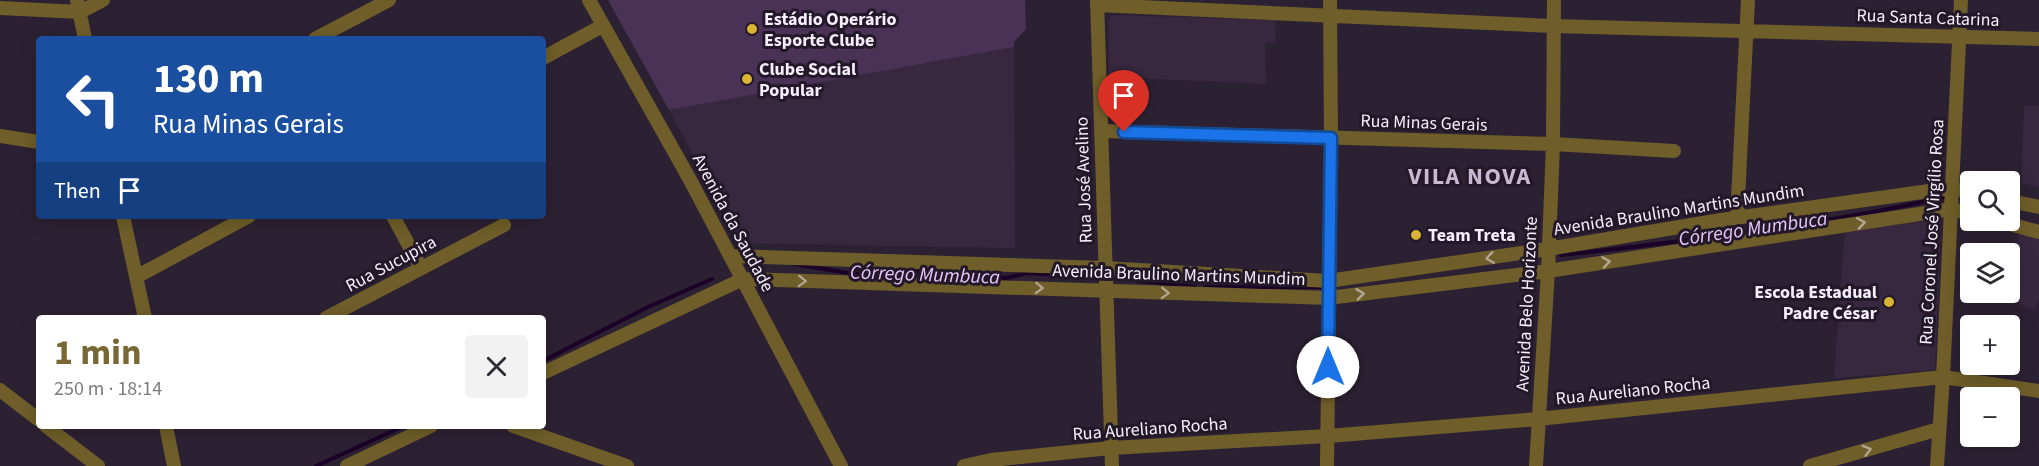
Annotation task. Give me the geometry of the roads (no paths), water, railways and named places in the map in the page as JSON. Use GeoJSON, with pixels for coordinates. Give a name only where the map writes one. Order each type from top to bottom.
{"type":"FeatureCollection","features":[{"type":"Feature","properties":{"kind":"street"},"geometry":{"type":"LineString","coordinates":[[0,8],[79,6],[103,0]]}},
{"type":"Feature","properties":{"kind":"street"},"geometry":{"type":"LineString","coordinates":[[321,36],[389,0]]}},
{"type":"Feature","properties":{"kind":"street","name":"Avenida da Saudade"},"geometry":{"type":"LineString","coordinates":[[588,0],[689,178],[841,466]]}},
{"type":"Feature","properties":{"kind":"street"},"geometry":{"type":"LineString","coordinates":[[1327,466],[1331,138],[1330,0]]}},
{"type":"Feature","properties":{"kind":"street","name":"Avenida Belo Horizonte"},"geometry":{"type":"LineString","coordinates":[[1536,466],[1553,144],[1552,26],[1554,0]]}},
{"type":"Feature","properties":{"kind":"street"},"geometry":{"type":"LineString","coordinates":[[1737,218],[1748,0]]}},
{"type":"Feature","properties":{"kind":"street","name":"Rua Coronel José Virgílio Rosa"},"geometry":{"type":"LineString","coordinates":[[1937,466],[1961,0]]}},
{"type":"Feature","properties":{"kind":"street","name":"Rua Santa Catarina"},"geometry":{"type":"LineString","coordinates":[[1097,3],[1552,26],[2039,39]]}},
{"type":"Feature","properties":{"kind":"street","name":"Rua José Avelino"},"geometry":{"type":"LineString","coordinates":[[1097,3],[1112,466]]}},
{"type":"Feature","properties":{"kind":"street"},"geometry":{"type":"LineString","coordinates":[[79,6],[85,36]]}},
{"type":"Feature","properties":{"kind":"street"},"geometry":{"type":"LineString","coordinates":[[546,56],[602,26]]}},
{"type":"Feature","properties":{"kind":"street","name":"Rua Minas Gerais"},"geometry":{"type":"LineString","coordinates":[[1101,131],[1553,144],[1674,151]]}},
{"type":"Feature","properties":{"kind":"street"},"geometry":{"type":"LineString","coordinates":[[0,136],[36,142]]}},
{"type":"Feature","properties":{"kind":"street","name":"Avenida Braulino Martins Mundim"},"geometry":{"type":"LineString","coordinates":[[732,259],[1105,268],[1328,281],[1548,249],[1737,218],[1951,188],[1960,190]]}},
{"type":"Feature","properties":{"kind":"street"},"geometry":{"type":"LineString","coordinates":[[2020,203],[2039,207]]}},
{"type":"Feature","properties":{"kind":"street","name":"Avenida Braulino Martins Mundim"},"geometry":{"type":"LineString","coordinates":[[546,372],[742,277],[1328,298],[1548,271],[1952,209],[1960,211]]}},
{"type":"Feature","properties":{"kind":"street"},"geometry":{"type":"LineString","coordinates":[[124,219],[143,315]]}},
{"type":"Feature","properties":{"kind":"street"},"geometry":{"type":"LineString","coordinates":[[136,277],[243,219]]}},
{"type":"Feature","properties":{"kind":"street"},"geometry":{"type":"LineString","coordinates":[[395,219],[421,268]]}},
{"type":"Feature","properties":{"kind":"street","name":"Rua Sucupira"},"geometry":{"type":"LineString","coordinates":[[332,315],[504,225]]}},
{"type":"Feature","properties":{"kind":"street"},"geometry":{"type":"LineString","coordinates":[[2020,227],[2039,232]]}},
{"type":"Feature","properties":{"kind":"street","name":"Rua Aureliano Rocha"},"geometry":{"type":"LineString","coordinates":[[964,466],[1111,448],[1328,436],[1538,418],[1943,377],[2039,391]]}},
{"type":"Feature","properties":{"kind":"street"},"geometry":{"type":"LineString","coordinates":[[0,390],[36,418]]}},
{"type":"Feature","properties":{"kind":"street"},"geometry":{"type":"LineString","coordinates":[[50,429],[98,466]]}},
{"type":"Feature","properties":{"kind":"street"},"geometry":{"type":"LineString","coordinates":[[167,429],[174,466]]}},
{"type":"Feature","properties":{"kind":"street"},"geometry":{"type":"LineString","coordinates":[[347,466],[425,429]]}},
{"type":"Feature","properties":{"kind":"street"},"geometry":{"type":"LineString","coordinates":[[521,429],[626,466]]}},
{"type":"Feature","properties":{"kind":"street"},"geometry":{"type":"LineString","coordinates":[[1810,466],[1939,429]]}},
{"type":"Feature","properties":{"kind":"street"},"geometry":{"type":"LineString","coordinates":[[1033,466],[1051,454]]}},
{"type":"Feature","properties":{"kind":"waterway","name":"Córrego Mumbuca"},"geometry":{"type":"LineString","coordinates":[[1561,255],[1742,233],[1869,213],[1944,197]]}},
{"type":"Feature","properties":{"kind":"waterway","name":"Córrego Mumbuca"},"geometry":{"type":"LineString","coordinates":[[794,264],[854,274],[927,271],[1006,278],[1027,273],[1092,277]]}},
{"type":"Feature","properties":{"kind":"waterway","name":"Córrego Mumbuca"},"geometry":{"type":"LineString","coordinates":[[546,359],[648,307],[712,279]]}},
{"type":"Feature","properties":{"kind":"waterway","name":"Córrego Mumbuca"},"geometry":{"type":"LineString","coordinates":[[1135,280],[1195,287]]}},
{"type":"Feature","properties":{"kind":"waterway","name":"Córrego Mumbuca"},"geometry":{"type":"LineString","coordinates":[[1205,287],[1325,287]]}},
{"type":"Feature","properties":{"kind":"waterway","name":"Córrego Mumbuca"},"geometry":{"type":"LineString","coordinates":[[316,466],[397,429]]}},
{"type":"Feature","properties":{"kind":"place","name":"Estádio Operário Esporte Clube"},"geometry":{"type":"Point","coordinates":[752,29]}},
{"type":"Feature","properties":{"kind":"place","name":"Clube Social Popular"},"geometry":{"type":"Point","coordinates":[747,79]}},
{"type":"Feature","properties":{"kind":"place","name":"Team Treta"},"geometry":{"type":"Point","coordinates":[1416,235]}},
{"type":"Feature","properties":{"kind":"place","name":"Escola Estadual Padre César"},"geometry":{"type":"Point","coordinates":[1889,302]}},
{"type":"Feature","properties":{"kind":"district","name":"VILA NOVA"},"geometry":{"type":"Point","coordinates":[1470,176]}}]}
